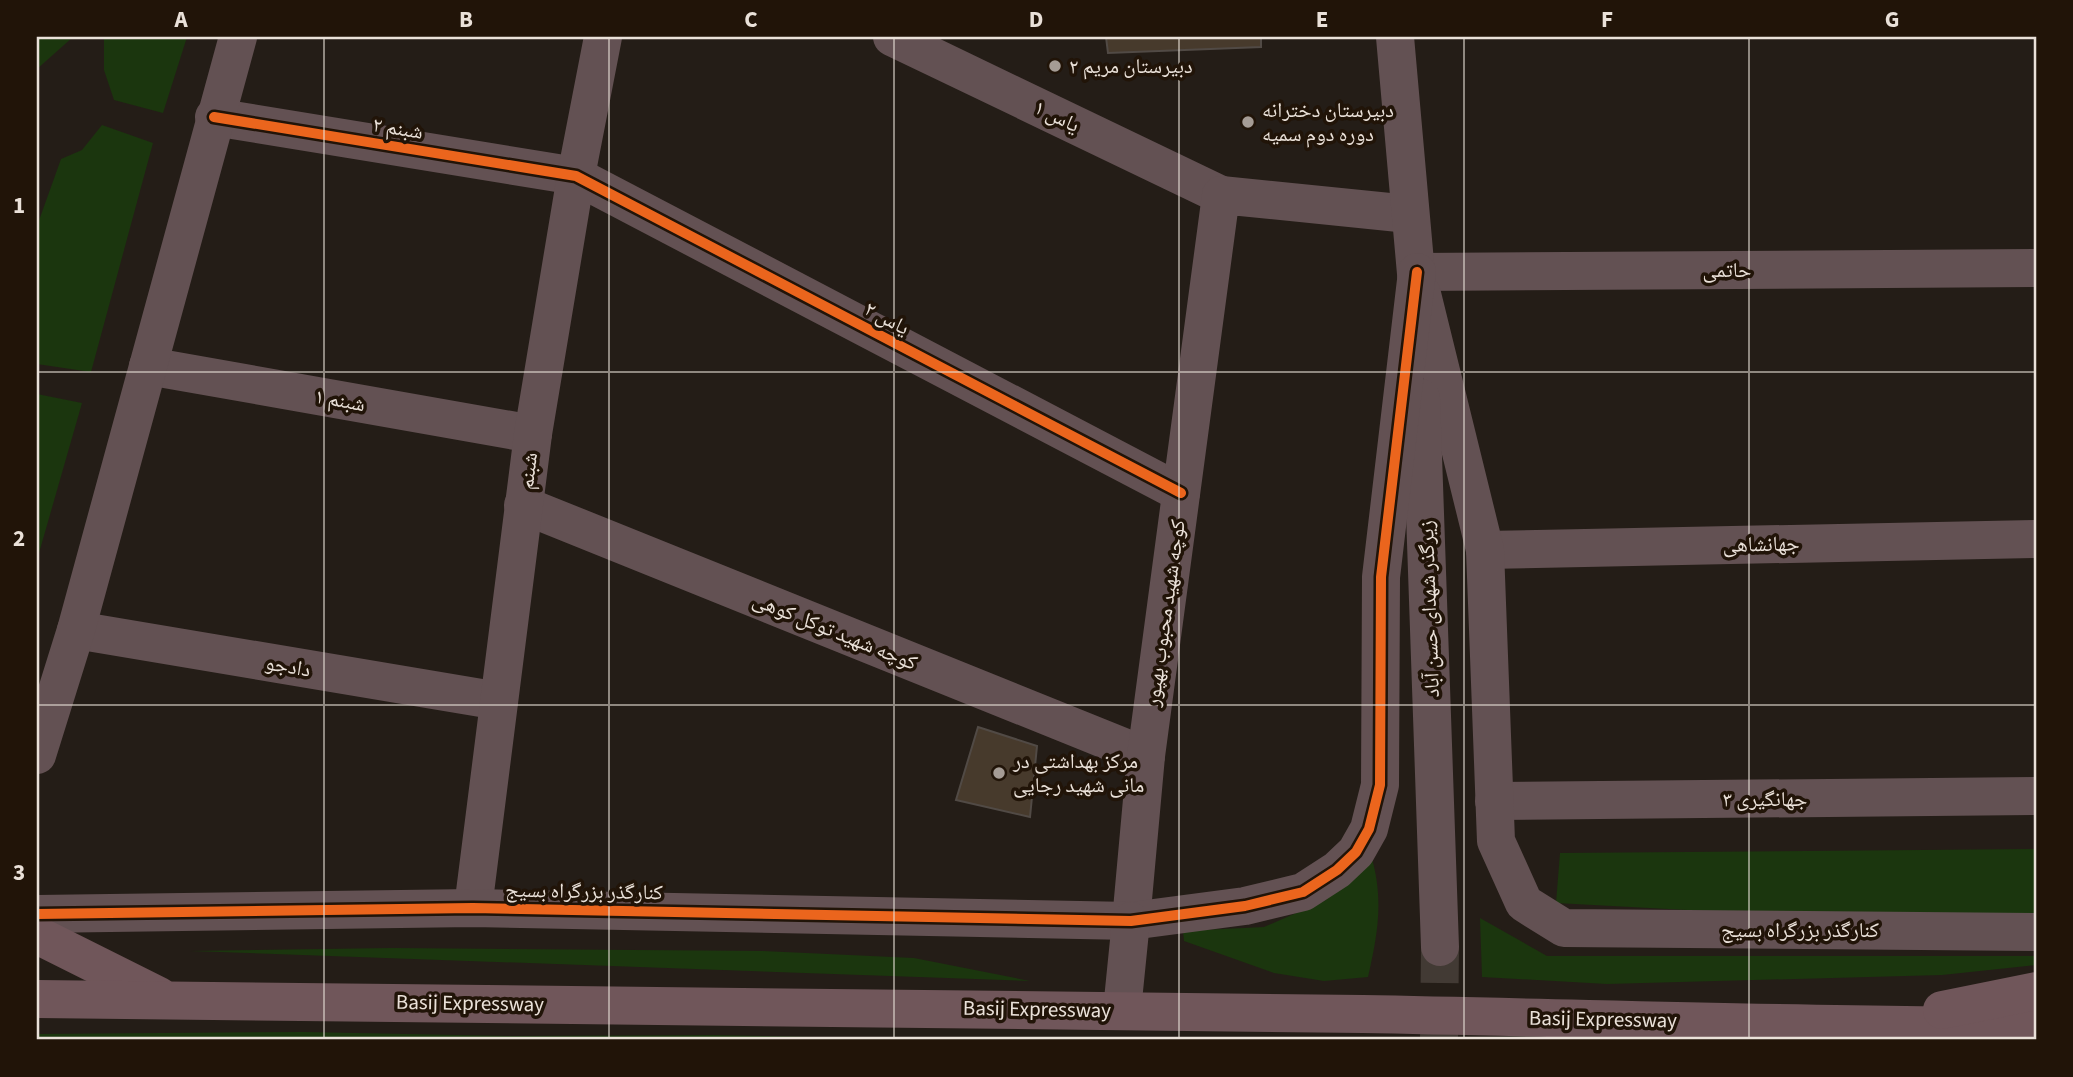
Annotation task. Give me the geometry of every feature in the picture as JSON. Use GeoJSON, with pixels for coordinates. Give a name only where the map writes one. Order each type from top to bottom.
{"type":"FeatureCollection","features":[{"type":"Feature","properties":{"kind":"highway"},"geometry":{"type":"LineString","coordinates":[[37,935],[167,1000]]}},
{"type":"Feature","properties":{"kind":"highway"},"geometry":{"type":"LineString","coordinates":[[1862,1026],[2036,991]]}},
{"type":"Feature","properties":{"kind":"highway","name":"Basij Expressway"},"geometry":{"type":"LineString","coordinates":[[37,999],[1122,1010],[1862,1026],[2036,1026]]}},
{"type":"Feature","properties":{"kind":"street"},"geometry":{"type":"LineString","coordinates":[[37,755],[76,630],[238,37]]}},
{"type":"Feature","properties":{"kind":"street","name":"شبنم"},"geometry":{"type":"LineString","coordinates":[[474,908],[533,434],[576,176],[603,37]]}},
{"type":"Feature","properties":{"kind":"street","name":"یاس ۱"},"geometry":{"type":"LineString","coordinates":[[892,37],[1222,195]]}},
{"type":"Feature","properties":{"kind":"street"},"geometry":{"type":"LineString","coordinates":[[1395,37],[1409,214],[1417,272],[1485,550],[1494,801]]}},
{"type":"Feature","properties":{"kind":"street","name":"شبنم ۲"},"geometry":{"type":"LineString","coordinates":[[214,117],[576,176]]}},
{"type":"Feature","properties":{"kind":"street","name":"یاس ۲"},"geometry":{"type":"LineString","coordinates":[[576,176],[1181,493]]}},
{"type":"Feature","properties":{"kind":"street"},"geometry":{"type":"LineString","coordinates":[[1222,195],[1409,214]]}},
{"type":"Feature","properties":{"kind":"street","name":"کوچه شهید محبوب بهپور"},"geometry":{"type":"LineString","coordinates":[[1122,1010],[1146,757],[1222,195]]}},
{"type":"Feature","properties":{"kind":"street","name":"حاتمی"},"geometry":{"type":"LineString","coordinates":[[1417,272],[2036,267]]}},
{"type":"Feature","properties":{"kind":"street","name":"کنارگذر بزرگراه بسیج"},"geometry":{"type":"LineString","coordinates":[[37,914],[474,908],[1131,921],[1245,906],[1303,891],[1337,870],[1356,852],[1369,829],[1380,785],[1381,577],[1417,272]]}},
{"type":"Feature","properties":{"kind":"street","name":"زیرگذر شهدای حسن آباد"},"geometry":{"type":"LineString","coordinates":[[1417,272],[1440,947]]}},
{"type":"Feature","properties":{"kind":"street","name":"شبنم ۱"},"geometry":{"type":"LineString","coordinates":[[148,366],[533,434]]}},
{"type":"Feature","properties":{"kind":"street","name":"کوچه شهید توکل کوهی"},"geometry":{"type":"LineString","coordinates":[[523,505],[1146,757]]}},
{"type":"Feature","properties":{"kind":"street","name":"جهانشاهی"},"geometry":{"type":"LineString","coordinates":[[1485,550],[2036,539]]}},
{"type":"Feature","properties":{"kind":"street","name":"دادجو"},"geometry":{"type":"LineString","coordinates":[[76,630],[499,701]]}},
{"type":"Feature","properties":{"kind":"street","name":"جهانگیری ۳"},"geometry":{"type":"LineString","coordinates":[[1494,801],[2036,796]]}},
{"type":"Feature","properties":{"kind":"street","name":"کنارگذر بزرگراه بسیج"},"geometry":{"type":"LineString","coordinates":[[1494,801],[1496,841],[1524,903],[1564,929],[2036,932]]}},
{"type":"Feature","properties":{"kind":"green space"},"geometry":{"type":"Polygon","coordinates":[[[37,37],[73,37],[37,69],[37,37]]]}},
{"type":"Feature","properties":{"kind":"green space"},"geometry":{"type":"Polygon","coordinates":[[[104,37],[187,37],[163,113],[114,100],[104,70],[104,37]]]}},
{"type":"Feature","properties":{"kind":"green space"},"geometry":{"type":"Polygon","coordinates":[[[102,125],[153,143],[91,372],[37,364],[37,226],[61,159],[82,150],[102,125]]]}},
{"type":"Feature","properties":{"kind":"green space"},"geometry":{"type":"Polygon","coordinates":[[[37,394],[82,403],[37,560],[37,394]]]}},
{"type":"Feature","properties":{"kind":"green space"},"geometry":{"type":"Polygon","coordinates":[[[2036,849],[2036,916],[1797,916],[1556,903],[1560,853],[2036,849]]]}},
{"type":"Feature","properties":{"kind":"green space"},"geometry":{"type":"Polygon","coordinates":[[[1371,855],[1377,886],[1378,916],[1368,977],[1324,981],[1274,973],[1184,941],[1183,931],[1264,927],[1326,900],[1371,855]]]}},
{"type":"Feature","properties":{"kind":"green space"},"geometry":{"type":"Polygon","coordinates":[[[1480,918],[1547,956],[2036,956],[2036,965],[1942,975],[1607,984],[1482,977],[1480,918]]]}},
{"type":"Feature","properties":{"kind":"green space"},"geometry":{"type":"Polygon","coordinates":[[[392,948],[763,951],[914,958],[1030,981],[190,951],[392,948]]]}},
{"type":"Feature","properties":{"kind":"green space"},"geometry":{"type":"Polygon","coordinates":[[[304,1032],[917,1039],[1394,1040],[37,1040],[37,1034],[304,1032]]]}},
{"type":"Feature","properties":{"kind":"building"},"geometry":{"type":"Polygon","coordinates":[[[1106,37],[1261,37],[1261,47],[1108,53],[1106,37]]]}},
{"type":"Feature","properties":{"kind":"building","name":"مرکز بهداشتی در مانی شهید رجایی"},"geometry":{"type":"Polygon","coordinates":[[[978,727],[1037,746],[1030,817],[956,800],[978,727]]]}},
{"type":"Feature","properties":{"kind":"tunnel"},"geometry":{"type":"LineString","coordinates":[[1439,1040],[1440,947]]}},
{"type":"Feature","properties":{"kind":"cycle path"},"geometry":{"type":"LineString","coordinates":[[214,117],[576,176],[1181,493]]}},
{"type":"Feature","properties":{"kind":"cycle path"},"geometry":{"type":"LineString","coordinates":[[37,914],[473,908],[1131,921],[1245,906],[1303,892],[1337,870],[1356,852],[1369,829],[1380,785],[1381,577],[1417,272]]}},
{"type":"Feature","properties":{"kind":"place","name":"دبیرستان مریم ۲"},"geometry":{"type":"Point","coordinates":[1055,66]}},
{"type":"Feature","properties":{"kind":"place","name":"دبیرستان دخترانه دوره دوم سمیه"},"geometry":{"type":"Point","coordinates":[1248,122]}},
{"type":"Feature","properties":{"kind":"place","name":"مرکز بهداشتی در مانی شهید رجایی"},"geometry":{"type":"Point","coordinates":[999,773]}}]}
